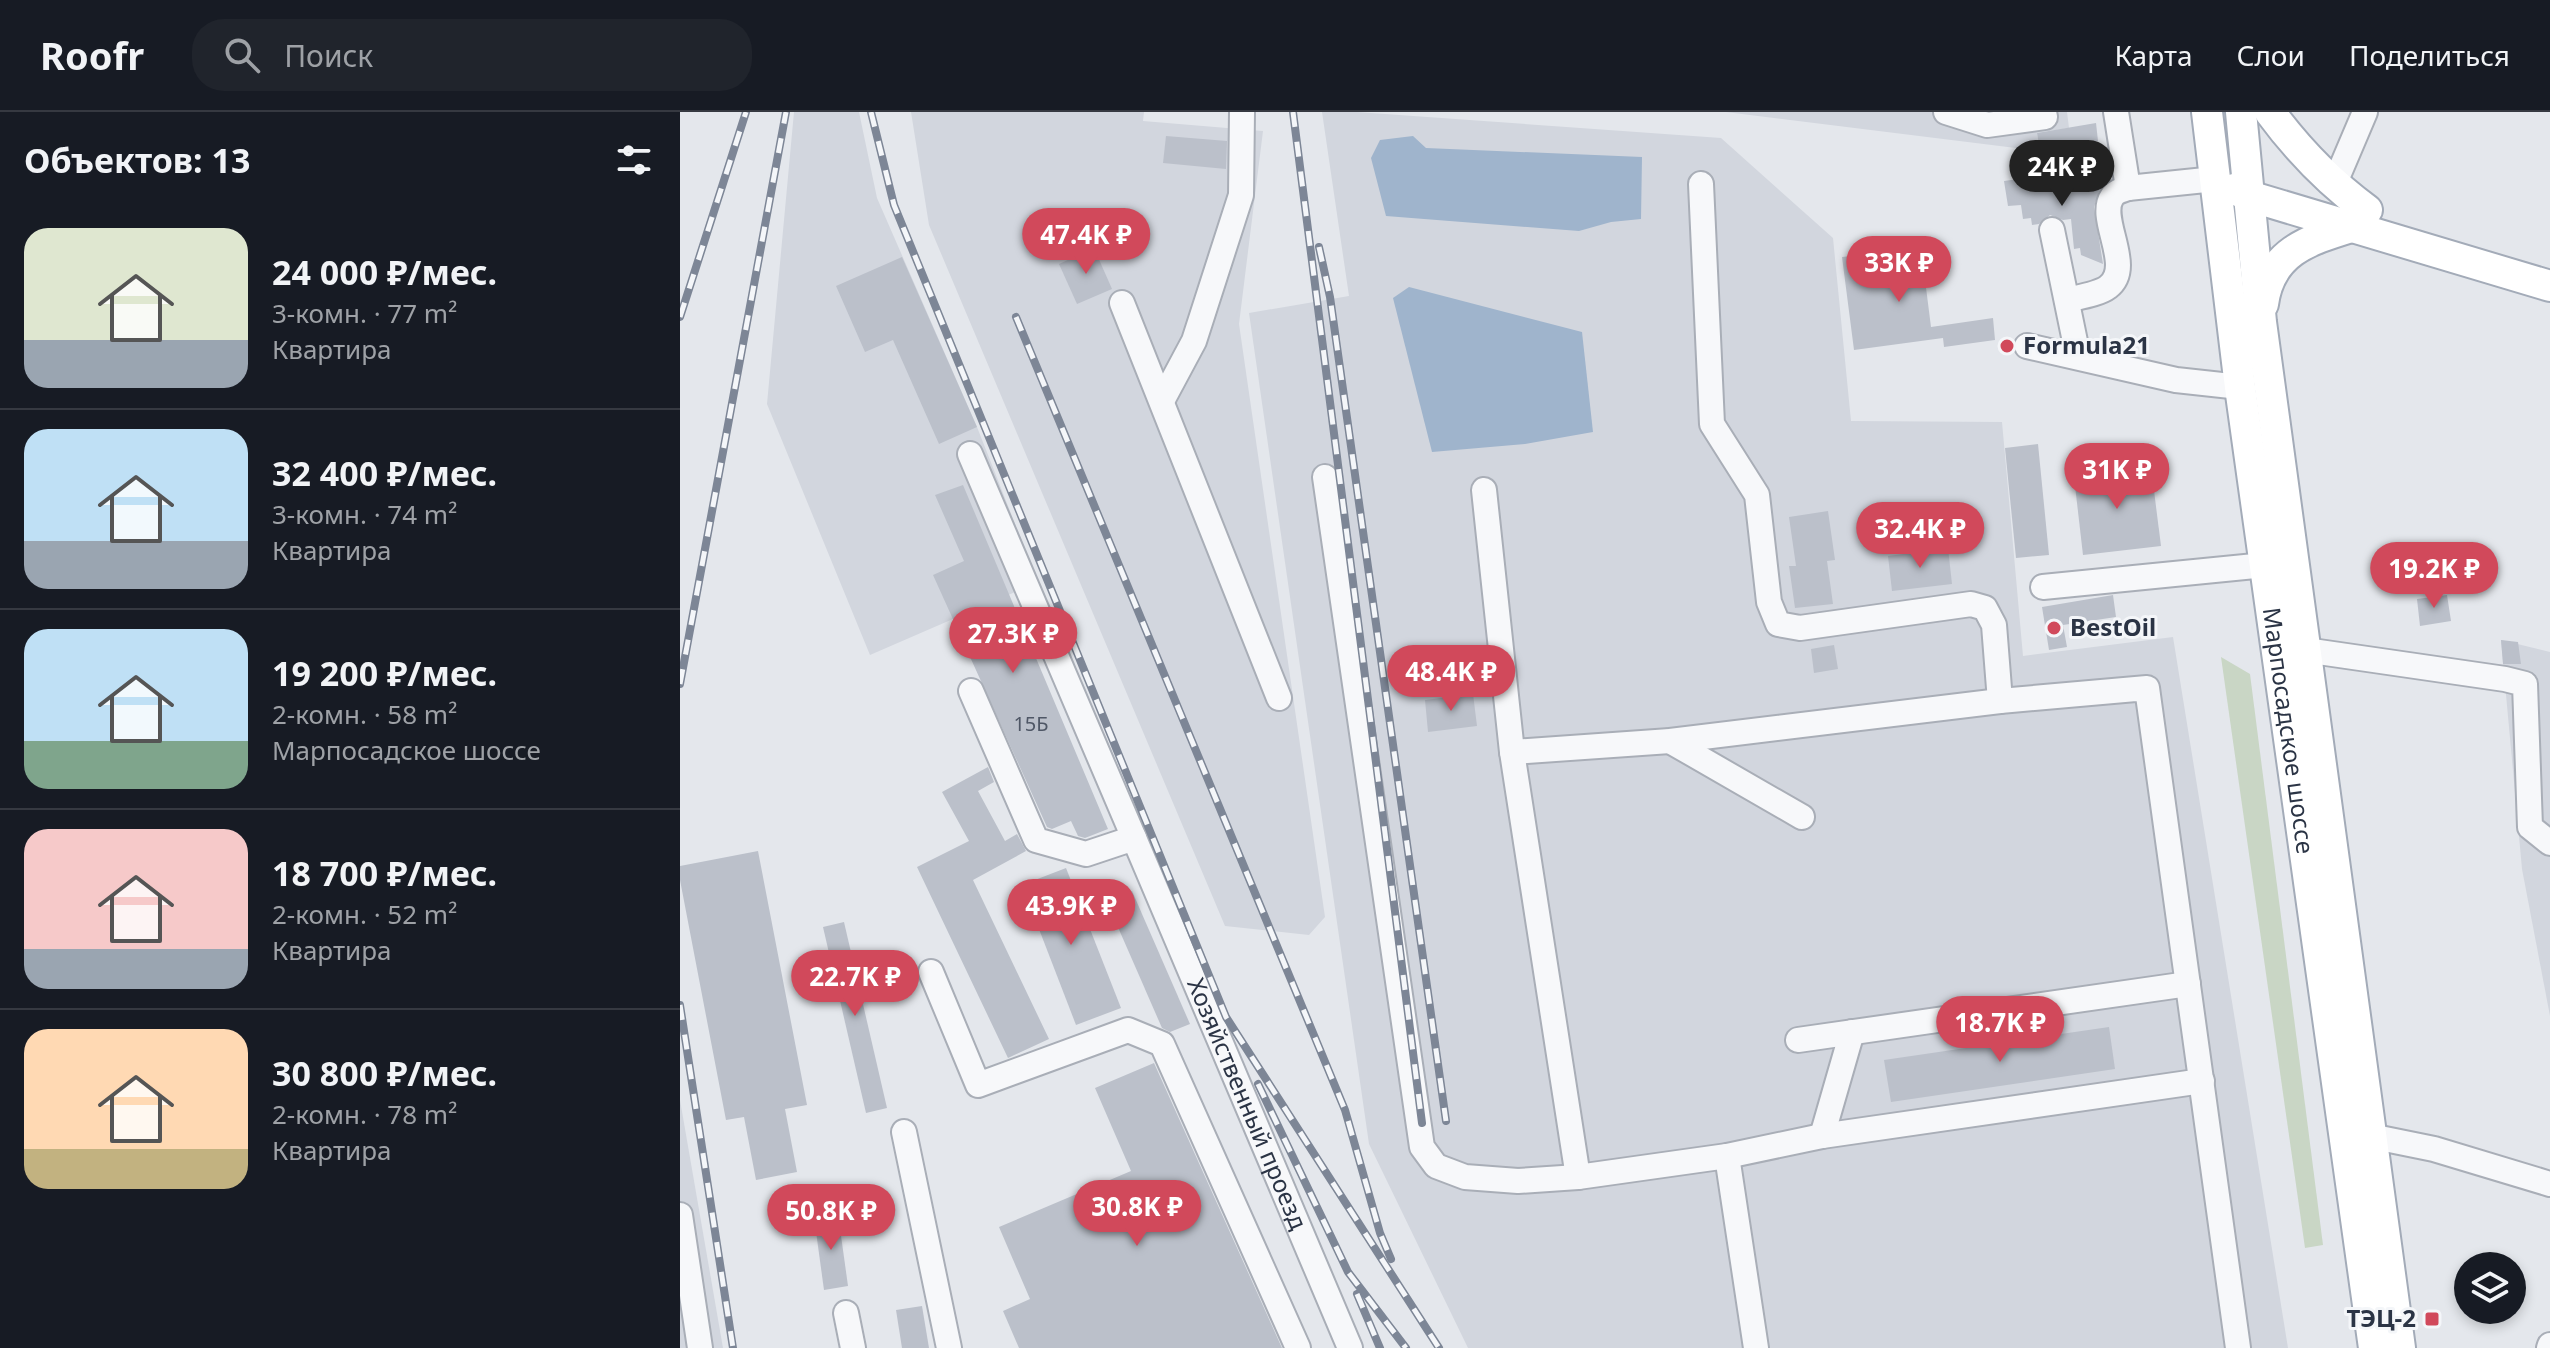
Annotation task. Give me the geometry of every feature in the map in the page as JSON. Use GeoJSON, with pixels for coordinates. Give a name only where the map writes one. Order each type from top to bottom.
{"type":"FeatureCollection","features":[{"type":"Feature","properties":{"kind":"main road","name":"Марпосадское шоссе"},"geometry":{"type":"LineString","coordinates":[[2207,112],[2240,387],[2374,1348]]}},
{"type":"Feature","properties":{"kind":"main road","name":"Марпосадское шоссе"},"geometry":{"type":"LineString","coordinates":[[2241,112],[2261,322],[2400,1348]]}},
{"type":"Feature","properties":{"kind":"main road"},"geometry":{"type":"LineString","coordinates":[[2270,112],[2291,141],[2334,185],[2360,218],[2550,286]]}},
{"type":"Feature","properties":{"kind":"main road"},"geometry":{"type":"LineString","coordinates":[[2215,179],[2248,185],[2550,269]]}},
{"type":"Feature","properties":{"kind":"main road"},"geometry":{"type":"LineString","coordinates":[[2261,322],[2265,289],[2277,265],[2293,250],[2360,218]]}},
{"type":"Feature","properties":{"kind":"street"},"geometry":{"type":"LineString","coordinates":[[1163,399],[1194,341],[1241,195],[1242,112]]}},
{"type":"Feature","properties":{"kind":"street"},"geometry":{"type":"LineString","coordinates":[[1946,112],[1987,125],[2045,117],[2044,112]]}},
{"type":"Feature","properties":{"kind":"street"},"geometry":{"type":"LineString","coordinates":[[2116,112],[2128,188]]}},
{"type":"Feature","properties":{"kind":"street"},"geometry":{"type":"LineString","coordinates":[[2334,185],[2365,112]]}},
{"type":"Feature","properties":{"kind":"street"},"geometry":{"type":"LineString","coordinates":[[2067,300],[2108,288],[2116,276],[2118,266],[2109,209],[2110,199],[2115,193],[2128,188],[2215,179]]}},
{"type":"Feature","properties":{"kind":"street"},"geometry":{"type":"LineString","coordinates":[[1701,184],[1712,424],[1757,495],[1769,602],[1778,624],[1800,628],[1971,604],[1985,608],[1994,625],[2000,701]]}},
{"type":"Feature","properties":{"kind":"street"},"geometry":{"type":"LineString","coordinates":[[2052,230],[2078,356]]}},
{"type":"Feature","properties":{"kind":"street"},"geometry":{"type":"LineString","coordinates":[[1122,303],[1163,399],[1279,698]]}},
{"type":"Feature","properties":{"kind":"street"},"geometry":{"type":"LineString","coordinates":[[2027,346],[2176,380],[2240,387]]}},
{"type":"Feature","properties":{"kind":"street","name":"Хозяйственный проезд"},"geometry":{"type":"LineString","coordinates":[[970,454],[1350,1348]]}},
{"type":"Feature","properties":{"kind":"street"},"geometry":{"type":"LineString","coordinates":[[1325,477],[1422,1147],[1436,1166],[1465,1177],[1518,1181],[1578,1177],[1727,1156],[1822,1136],[2202,1081]]}},
{"type":"Feature","properties":{"kind":"street"},"geometry":{"type":"LineString","coordinates":[[1484,490],[1512,752],[1578,1177]]}},
{"type":"Feature","properties":{"kind":"street"},"geometry":{"type":"LineString","coordinates":[[2043,587],[2265,565]]}},
{"type":"Feature","properties":{"kind":"street"},"geometry":{"type":"LineString","coordinates":[[2305,650],[2525,684],[2530,827],[2550,843]]}},
{"type":"Feature","properties":{"kind":"street"},"geometry":{"type":"LineString","coordinates":[[1512,752],[1670,741],[2000,701],[2147,688],[2238,1348]]}},
{"type":"Feature","properties":{"kind":"street"},"geometry":{"type":"LineString","coordinates":[[971,691],[1036,840],[1086,854],[1134,838]]}},
{"type":"Feature","properties":{"kind":"street"},"geometry":{"type":"LineString","coordinates":[[1670,741],[1802,817]]}},
{"type":"Feature","properties":{"kind":"street"},"geometry":{"type":"LineString","coordinates":[[931,972],[978,1085],[1128,1030],[1162,1044],[1298,1348]]}},
{"type":"Feature","properties":{"kind":"street"},"geometry":{"type":"LineString","coordinates":[[1798,1040],[2188,984]]}},
{"type":"Feature","properties":{"kind":"street"},"geometry":{"type":"LineString","coordinates":[[1822,1136],[1852,1032]]}},
{"type":"Feature","properties":{"kind":"street"},"geometry":{"type":"LineString","coordinates":[[904,1132],[949,1348]]}},
{"type":"Feature","properties":{"kind":"street"},"geometry":{"type":"LineString","coordinates":[[2370,1136],[2434,1149],[2550,1184]]}},
{"type":"Feature","properties":{"kind":"street"},"geometry":{"type":"LineString","coordinates":[[1727,1156],[1756,1348]]}},
{"type":"Feature","properties":{"kind":"street"},"geometry":{"type":"LineString","coordinates":[[680,1215],[700,1348]]}},
{"type":"Feature","properties":{"kind":"street"},"geometry":{"type":"LineString","coordinates":[[846,1313],[853,1348]]}},
{"type":"Feature","properties":{"kind":"shaded area"},"geometry":{"type":"Polygon","coordinates":[[[794,112],[859,112],[877,198],[977,427],[1038,582],[870,655],[767,404],[794,112]]]}},
{"type":"Feature","properties":{"kind":"shaded area"},"geometry":{"type":"Polygon","coordinates":[[[911,112],[1144,112],[1143,121],[1263,131],[1239,324],[1325,917],[1309,935],[1225,926],[929,225],[911,112]]]}},
{"type":"Feature","properties":{"kind":"shaded area"},"geometry":{"type":"Polygon","coordinates":[[[1322,112],[1721,138],[1833,238],[1851,421],[2002,422],[2023,656],[2173,637],[2288,1348],[1468,1348],[1369,1144],[1249,313],[1349,296],[1322,112]]]}},
{"type":"Feature","properties":{"kind":"shaded area"},"geometry":{"type":"Polygon","coordinates":[[[1726,112],[2067,112],[2069,128],[2037,133],[2040,151],[1726,112]]]}},
{"type":"Feature","properties":{"kind":"shaded area"},"geometry":{"type":"Polygon","coordinates":[[[2501,640],[2550,652],[2550,1016],[2522,869],[2501,640]]]}},
{"type":"Feature","properties":{"kind":"shaded area"},"geometry":{"type":"Polygon","coordinates":[[[680,1100],[723,1348],[680,1348],[680,1100]]]}},
{"type":"Feature","properties":{"kind":"green space"},"geometry":{"type":"Polygon","coordinates":[[[2221,657],[2250,674],[2323,1245],[2305,1248],[2221,657]]]}},
{"type":"Feature","properties":{"kind":"water"},"geometry":{"type":"Polygon","coordinates":[[[1413,136],[1426,148],[1642,157],[1641,219],[1611,222],[1579,231],[1386,216],[1371,158],[1380,140],[1413,136]]]}},
{"type":"Feature","properties":{"kind":"water"},"geometry":{"type":"Polygon","coordinates":[[[1409,287],[1582,332],[1593,432],[1525,444],[1432,452],[1393,298],[1409,287]]]}},
{"type":"Feature","properties":{"kind":"building"},"geometry":{"type":"Polygon","coordinates":[[[2096,123],[2098,141],[2040,151],[2037,133],[2096,123]]]}},
{"type":"Feature","properties":{"kind":"building"},"geometry":{"type":"Polygon","coordinates":[[[1166,136],[1227,141],[1226,169],[1163,163],[1166,136]]]}},
{"type":"Feature","properties":{"kind":"building"},"geometry":{"type":"Polygon","coordinates":[[[2026,178],[2027,185],[2066,180],[2102,182],[2094,207],[2103,264],[2081,255],[2080,248],[2074,249],[2071,219],[2063,220],[2050,215],[2039,224],[2032,225],[2031,218],[2023,219],[2021,205],[2008,206],[2004,181],[2026,178]]]}},
{"type":"Feature","properties":{"kind":"building"},"geometry":{"type":"Polygon","coordinates":[[[1094,248],[1112,289],[1077,304],[1059,264],[1094,248]]]}},
{"type":"Feature","properties":{"kind":"building"},"geometry":{"type":"Polygon","coordinates":[[[1921,248],[1931,327],[1993,318],[1995,340],[1944,347],[1943,338],[1854,350],[1842,257],[1921,248]]]}},
{"type":"Feature","properties":{"kind":"building"},"geometry":{"type":"Polygon","coordinates":[[[902,257],[977,427],[939,444],[893,340],[865,352],[836,286],[902,257]]]}},
{"type":"Feature","properties":{"kind":"building"},"geometry":{"type":"Polygon","coordinates":[[[2038,444],[2049,555],[2016,558],[2005,448],[2038,444]]]}},
{"type":"Feature","properties":{"kind":"building"},"geometry":{"type":"Polygon","coordinates":[[[2151,467],[2161,546],[2083,555],[2074,477],[2151,467]]]}},
{"type":"Feature","properties":{"kind":"building"},"geometry":{"type":"Polygon","coordinates":[[[963,485],[1108,829],[1085,838],[1078,836],[1071,821],[1052,829],[1047,827],[933,575],[964,561],[935,495],[963,485]]]}},
{"type":"Feature","properties":{"kind":"building"},"geometry":{"type":"Polygon","coordinates":[[[1828,511],[1835,560],[1827,561],[1833,604],[1795,608],[1789,566],[1796,566],[1789,517],[1828,511]]]}},
{"type":"Feature","properties":{"kind":"building"},"geometry":{"type":"Polygon","coordinates":[[[1948,548],[1952,584],[1892,591],[1888,556],[1948,548]]]}},
{"type":"Feature","properties":{"kind":"building"},"geometry":{"type":"Polygon","coordinates":[[[2113,595],[2116,617],[2063,625],[2067,647],[2049,650],[2042,607],[2113,595]]]}},
{"type":"Feature","properties":{"kind":"building"},"geometry":{"type":"Polygon","coordinates":[[[2447,595],[2451,621],[2420,626],[2417,599],[2447,595]]]}},
{"type":"Feature","properties":{"kind":"building"},"geometry":{"type":"Polygon","coordinates":[[[2501,640],[2518,642],[2521,664],[2503,664],[2501,640]]]}},
{"type":"Feature","properties":{"kind":"building"},"geometry":{"type":"Polygon","coordinates":[[[1834,645],[1838,669],[1814,673],[1811,649],[1834,645]]]}},
{"type":"Feature","properties":{"kind":"building"},"geometry":{"type":"Polygon","coordinates":[[[1473,694],[1477,726],[1428,732],[1425,700],[1473,694]]]}},
{"type":"Feature","properties":{"kind":"building"},"geometry":{"type":"Polygon","coordinates":[[[988,767],[994,782],[978,791],[1005,841],[1017,834],[1026,851],[973,880],[1049,1039],[1008,1058],[917,867],[969,841],[942,792],[988,767]]]}},
{"type":"Feature","properties":{"kind":"building"},"geometry":{"type":"Polygon","coordinates":[[[758,851],[807,1105],[785,1109],[797,1172],[756,1180],[744,1117],[726,1120],[680,880],[680,866],[758,851]]]}},
{"type":"Feature","properties":{"kind":"building"},"geometry":{"type":"Polygon","coordinates":[[[1066,868],[1121,1008],[1076,1025],[1022,885],[1066,868]]]}},
{"type":"Feature","properties":{"kind":"building"},"geometry":{"type":"Polygon","coordinates":[[[1132,891],[1190,1024],[1170,1032],[1162,1028],[1107,902],[1132,891]]]}},
{"type":"Feature","properties":{"kind":"building"},"geometry":{"type":"Polygon","coordinates":[[[844,922],[887,1108],[866,1113],[823,927],[844,922]]]}},
{"type":"Feature","properties":{"kind":"building"},"geometry":{"type":"Polygon","coordinates":[[[2109,1027],[2115,1069],[1891,1102],[1884,1060],[2109,1027]]]}},
{"type":"Feature","properties":{"kind":"building"},"geometry":{"type":"Polygon","coordinates":[[[1154,1063],[1282,1348],[1019,1348],[1003,1311],[1030,1299],[999,1227],[1131,1171],[1095,1088],[1154,1063]]]}},
{"type":"Feature","properties":{"kind":"building"},"geometry":{"type":"Polygon","coordinates":[[[838,1214],[848,1286],[824,1290],[814,1217],[838,1214]]]}},
{"type":"Feature","properties":{"kind":"building"},"geometry":{"type":"Polygon","coordinates":[[[922,1306],[929,1348],[902,1348],[896,1310],[922,1306]]]}},
{"type":"Feature","properties":{"kind":"railway"},"geometry":{"type":"LineString","coordinates":[[680,317],[746,112]]}},
{"type":"Feature","properties":{"kind":"railway"},"geometry":{"type":"LineString","coordinates":[[680,684],[786,112]]}},
{"type":"Feature","properties":{"kind":"railway"},"geometry":{"type":"LineString","coordinates":[[871,112],[894,205],[1226,1017],[1439,1348]]}},
{"type":"Feature","properties":{"kind":"railway"},"geometry":{"type":"LineString","coordinates":[[1293,112],[1422,1123]]}},
{"type":"Feature","properties":{"kind":"railway"},"geometry":{"type":"LineString","coordinates":[[1319,247],[1330,297],[1446,1121]]}},
{"type":"Feature","properties":{"kind":"railway"},"geometry":{"type":"LineString","coordinates":[[1016,317],[1345,1110],[1380,1233],[1391,1259]]}},
{"type":"Feature","properties":{"kind":"railway"},"geometry":{"type":"LineString","coordinates":[[680,1005],[733,1348]]}},
{"type":"Feature","properties":{"kind":"railway"},"geometry":{"type":"LineString","coordinates":[[1258,1084],[1348,1272],[1406,1348]]}},
{"type":"Feature","properties":{"kind":"railway"},"geometry":{"type":"LineString","coordinates":[[1357,1294],[1380,1348]]}},
{"type":"Feature","properties":{"kind":"place","name":"Formula21"},"geometry":{"type":"Point","coordinates":[2007,346]}},
{"type":"Feature","properties":{"kind":"place","name":"BestOil"},"geometry":{"type":"Point","coordinates":[2054,628]}},
{"type":"Feature","properties":{"kind":"place","name":"ТЭЦ-2"},"geometry":{"type":"Point","coordinates":[2432,1319]}}]}
